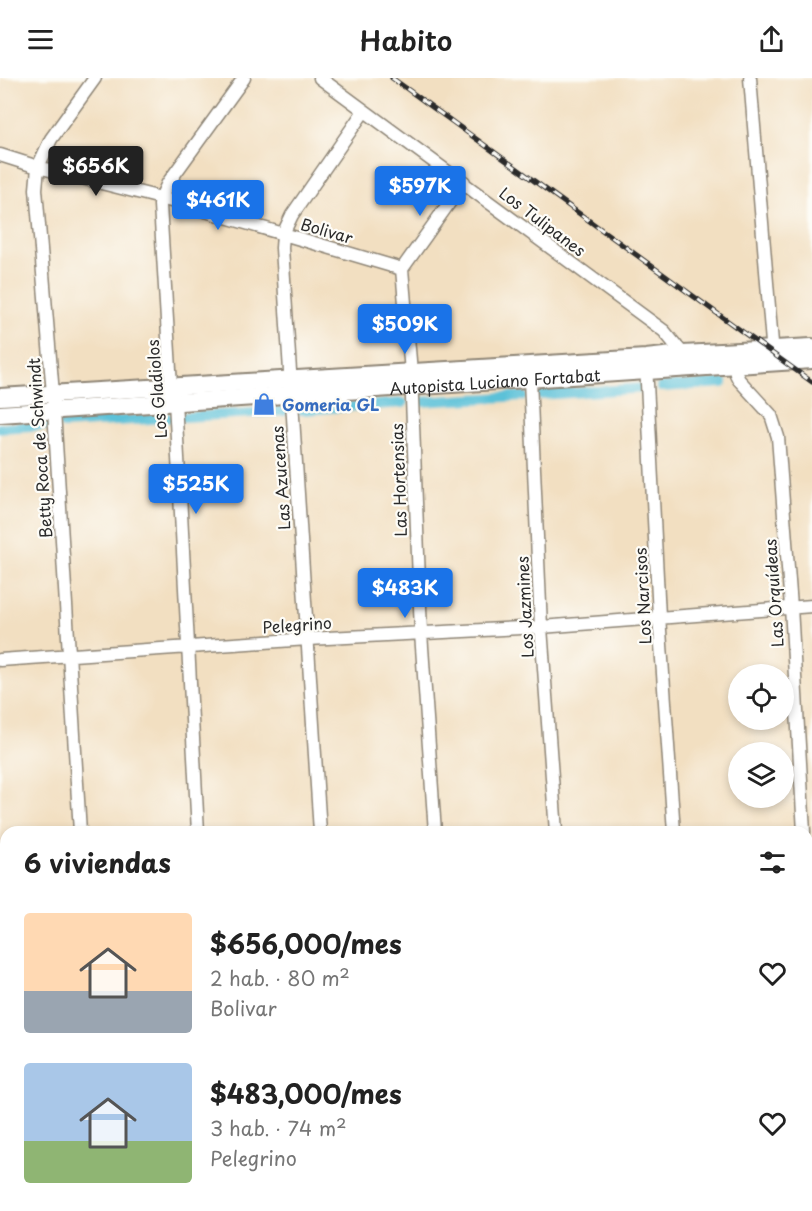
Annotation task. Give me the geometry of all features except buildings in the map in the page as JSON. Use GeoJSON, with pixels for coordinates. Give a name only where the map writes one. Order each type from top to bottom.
{"type":"FeatureCollection","features":[{"type":"Feature","properties":{"kind":"main road","name":"Autopista Luciano Fortabat"},"geometry":{"type":"LineString","coordinates":[[0,414],[53,402],[173,394],[646,365],[735,365],[812,347]]}},
{"type":"Feature","properties":{"kind":"main road","name":"Autopista Luciano Fortabat"},"geometry":{"type":"LineString","coordinates":[[411,379],[530,379],[646,365],[682,354],[773,356],[812,360]]}},
{"type":"Feature","properties":{"kind":"main road","name":"Autopista Luciano Fortabat"},"geometry":{"type":"LineString","coordinates":[[0,397],[53,402]]}},
{"type":"Feature","properties":{"kind":"street","name":"Betty Roca de Schwindt"},"geometry":{"type":"LineString","coordinates":[[80,826],[53,402],[36,189],[38,167],[57,129],[95,78]]}},
{"type":"Feature","properties":{"kind":"street"},"geometry":{"type":"LineString","coordinates":[[160,198],[168,183],[244,78]]}},
{"type":"Feature","properties":{"kind":"street","name":"Los Tulipanes"},"geometry":{"type":"LineString","coordinates":[[321,78],[664,331],[682,354]]}},
{"type":"Feature","properties":{"kind":"street"},"geometry":{"type":"LineString","coordinates":[[748,80],[773,356]]}},
{"type":"Feature","properties":{"kind":"street"},"geometry":{"type":"LineString","coordinates":[[283,234],[292,215],[364,111]]}},
{"type":"Feature","properties":{"kind":"street","name":"Bolivar"},"geometry":{"type":"LineString","coordinates":[[0,155],[160,198],[402,269]]}},
{"type":"Feature","properties":{"kind":"street"},"geometry":{"type":"LineString","coordinates":[[402,269],[464,182]]}},
{"type":"Feature","properties":{"kind":"street","name":"Los Gladiolos"},"geometry":{"type":"LineString","coordinates":[[160,198],[198,826]]}},
{"type":"Feature","properties":{"kind":"street","name":"Las Azucenas"},"geometry":{"type":"LineString","coordinates":[[283,234],[320,826]]}},
{"type":"Feature","properties":{"kind":"street","name":"Las Hortensias"},"geometry":{"type":"LineString","coordinates":[[402,269],[411,379],[421,633],[435,826]]}},
{"type":"Feature","properties":{"kind":"street","name":"Los Narcisos"},"geometry":{"type":"LineString","coordinates":[[646,365],[659,616],[674,826]]}},
{"type":"Feature","properties":{"kind":"street","name":"Las Orquídeas"},"geometry":{"type":"LineString","coordinates":[[735,365],[739,380],[771,415],[777,426],[791,607],[804,826]]}},
{"type":"Feature","properties":{"kind":"street","name":"Los Jazmines"},"geometry":{"type":"LineString","coordinates":[[530,379],[541,627],[556,826]]}},
{"type":"Feature","properties":{"kind":"street","name":"Pelegrino"},"geometry":{"type":"LineString","coordinates":[[0,660],[308,639],[541,627],[659,616],[812,606]]}},
{"type":"Feature","properties":{"kind":"waterway"},"geometry":{"type":"LineString","coordinates":[[661,387],[723,383]]}},
{"type":"Feature","properties":{"kind":"waterway"},"geometry":{"type":"LineString","coordinates":[[539,395],[645,388]]}},
{"type":"Feature","properties":{"kind":"waterway"},"geometry":{"type":"LineString","coordinates":[[420,402],[523,396]]}},
{"type":"Feature","properties":{"kind":"waterway"},"geometry":{"type":"LineString","coordinates":[[301,410],[403,403]]}},
{"type":"Feature","properties":{"kind":"waterway"},"geometry":{"type":"LineString","coordinates":[[184,417],[284,411]]}},
{"type":"Feature","properties":{"kind":"waterway"},"geometry":{"type":"LineString","coordinates":[[63,424],[168,418]]}},
{"type":"Feature","properties":{"kind":"waterway"},"geometry":{"type":"LineString","coordinates":[[0,428],[46,425]]}},
{"type":"Feature","properties":{"kind":"railway"},"geometry":{"type":"LineString","coordinates":[[392,78],[812,382]]}},
{"type":"Feature","properties":{"kind":"place","name":"Gomeria GL"},"geometry":{"type":"Point","coordinates":[264,404]}}]}
